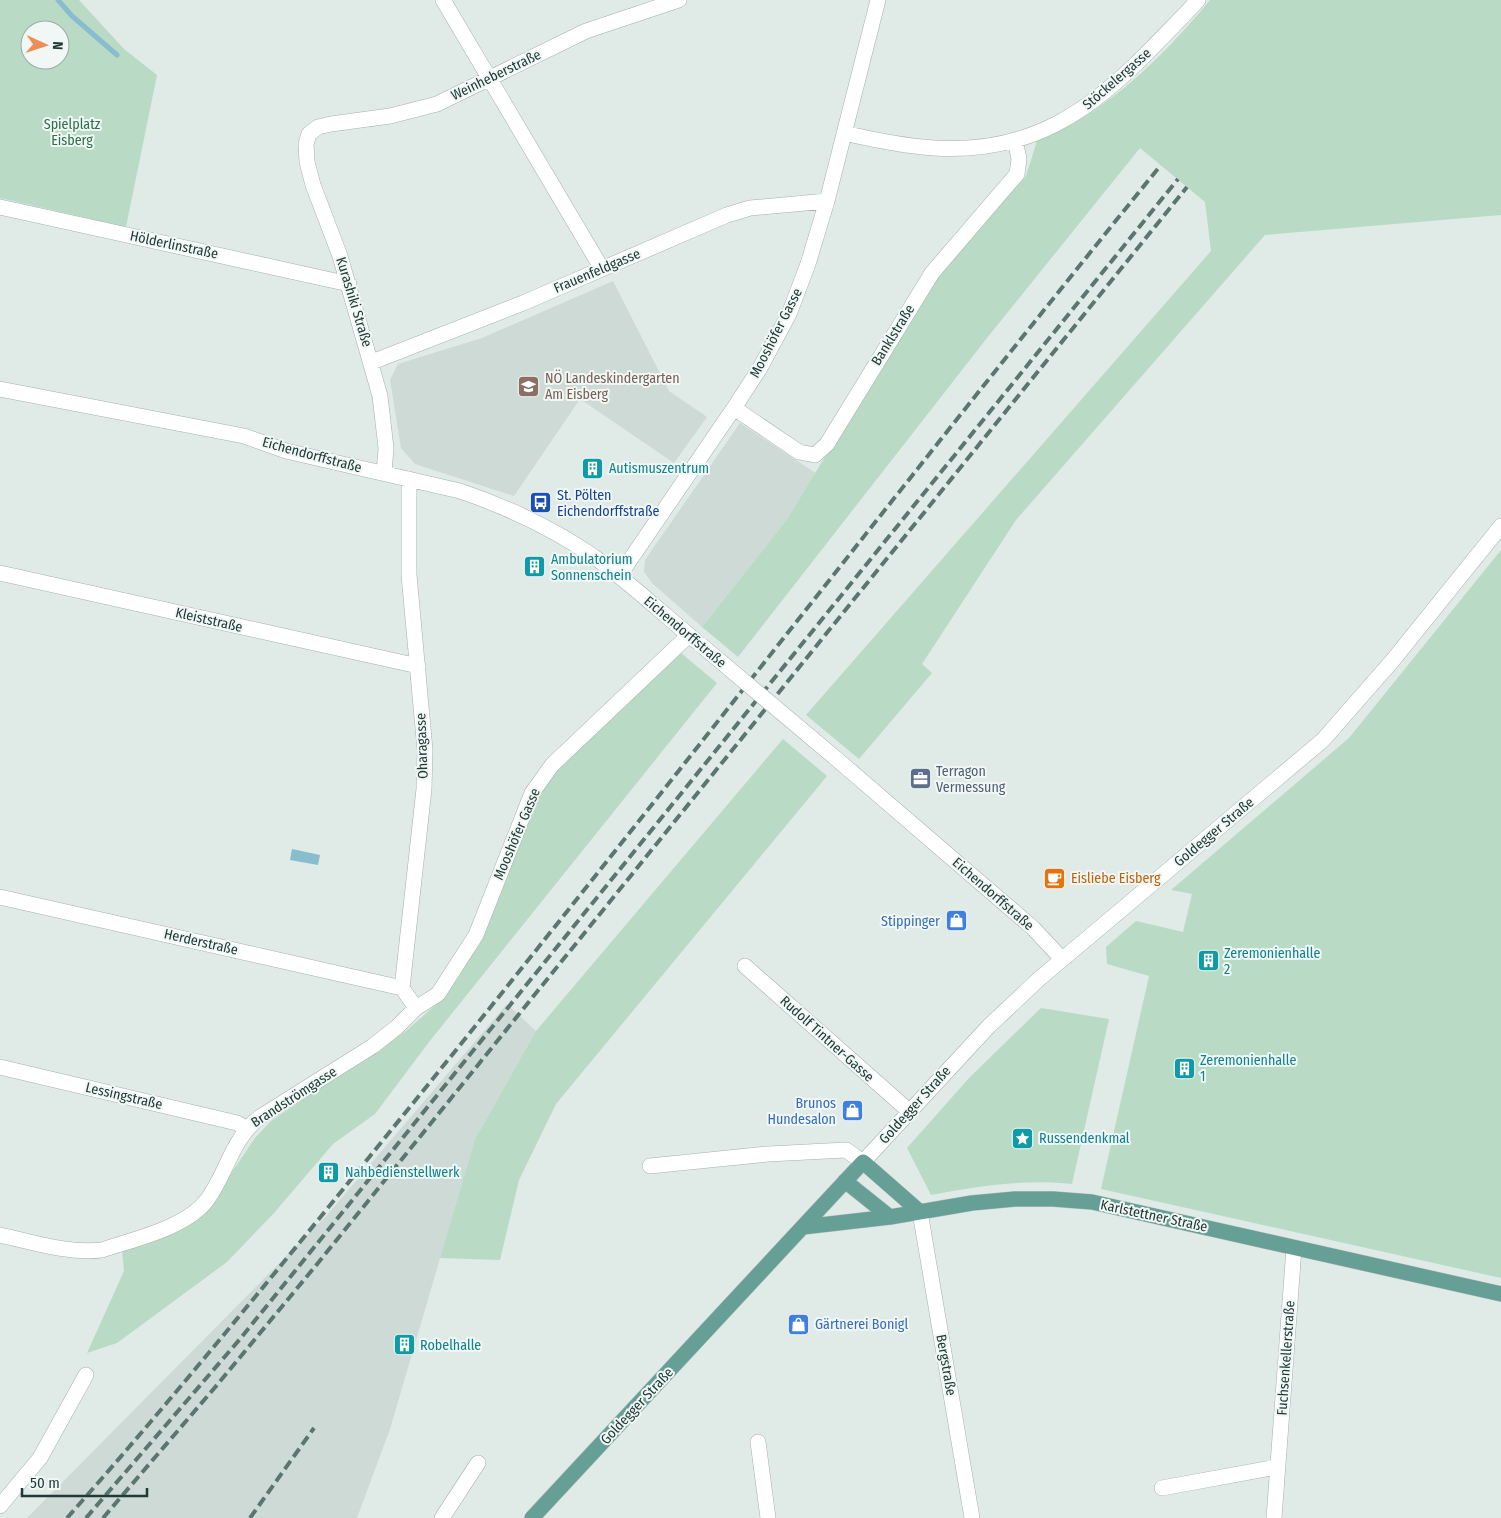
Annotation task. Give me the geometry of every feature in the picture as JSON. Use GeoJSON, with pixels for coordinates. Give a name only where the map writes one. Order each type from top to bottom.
{"type":"FeatureCollection","features":[{"type":"Feature","properties":{"kind":"main road","name":"Goldegger Straße"},"geometry":{"type":"LineString","coordinates":[[532,1518],[863,1162]]}},
{"type":"Feature","properties":{"kind":"main road"},"geometry":{"type":"LineString","coordinates":[[863,1162],[920,1212]]}},
{"type":"Feature","properties":{"kind":"main road"},"geometry":{"type":"LineString","coordinates":[[845,1181],[890,1217]]}},
{"type":"Feature","properties":{"kind":"main road","name":"Karlstettner Straße"},"geometry":{"type":"LineString","coordinates":[[803,1228],[890,1217],[972,1203],[1015,1199],[1092,1202],[1501,1294]]}},
{"type":"Feature","properties":{"kind":"street"},"geometry":{"type":"LineString","coordinates":[[444,0],[488,79],[602,269]]}},
{"type":"Feature","properties":{"kind":"street","name":"Weinheberstraße"},"geometry":{"type":"LineString","coordinates":[[309,134],[318,127],[390,116],[437,104],[586,32],[679,0]]}},
{"type":"Feature","properties":{"kind":"street","name":"Mooshöfer Gasse"},"geometry":{"type":"LineString","coordinates":[[619,576],[760,368],[789,314],[808,264],[827,201],[878,0]]}},
{"type":"Feature","properties":{"kind":"street","name":"Stöckelergasse"},"geometry":{"type":"LineString","coordinates":[[844,134],[898,145],[973,148],[1015,140],[1046,130],[1075,115],[1103,95],[1198,0]]}},
{"type":"Feature","properties":{"kind":"street","name":"Kurashiki Straße"},"geometry":{"type":"LineString","coordinates":[[309,134],[306,144],[307,162],[313,185],[349,284],[372,362],[384,422],[386,448],[384,473]]}},
{"type":"Feature","properties":{"kind":"street","name":"Banklstraße"},"geometry":{"type":"LineString","coordinates":[[734,408],[799,452],[815,455],[826,444],[932,274],[1017,174],[1019,159],[1015,140]]}},
{"type":"Feature","properties":{"kind":"street","name":"Frauenfeldgasse"},"geometry":{"type":"LineString","coordinates":[[372,362],[523,303],[727,215],[750,208],[827,201]]}},
{"type":"Feature","properties":{"kind":"street","name":"Hölderlinstraße"},"geometry":{"type":"LineString","coordinates":[[0,207],[349,284]]}},
{"type":"Feature","properties":{"kind":"street","name":"Eichendorffstraße"},"geometry":{"type":"LineString","coordinates":[[0,389],[244,436],[286,451],[460,491],[511,510],[564,538],[619,576],[839,761],[1033,928],[1062,958]]}},
{"type":"Feature","properties":{"kind":"street","name":"Oharagasse"},"geometry":{"type":"LineString","coordinates":[[402,988],[424,789],[425,750],[409,575],[409,479]]}},
{"type":"Feature","properties":{"kind":"street","name":"Goldegger Straße"},"geometry":{"type":"LineString","coordinates":[[863,1162],[988,1026],[1062,958],[1324,740],[1393,660],[1501,526]]}},
{"type":"Feature","properties":{"kind":"street","name":"Kleiststraße"},"geometry":{"type":"LineString","coordinates":[[0,573],[418,666]]}},
{"type":"Feature","properties":{"kind":"street","name":"Mooshöfer Gasse"},"geometry":{"type":"LineString","coordinates":[[416,1008],[438,994],[446,985],[476,936],[532,794],[552,765],[689,635]]}},
{"type":"Feature","properties":{"kind":"street","name":"Herderstraße"},"geometry":{"type":"LineString","coordinates":[[0,897],[402,988]]}},
{"type":"Feature","properties":{"kind":"street","name":"Rudolf Tintner-Gasse"},"geometry":{"type":"LineString","coordinates":[[745,966],[909,1111]]}},
{"type":"Feature","properties":{"kind":"street"},"geometry":{"type":"LineString","coordinates":[[402,988],[416,1008]]}},
{"type":"Feature","properties":{"kind":"street","name":"Brandströmgasse"},"geometry":{"type":"LineString","coordinates":[[0,1234],[74,1251],[90,1252],[102,1250],[175,1224],[191,1215],[207,1200],[246,1128],[260,1117],[373,1046],[397,1027],[416,1008]]}},
{"type":"Feature","properties":{"kind":"street","name":"Lessingstraße"},"geometry":{"type":"LineString","coordinates":[[0,1067],[237,1123],[246,1128]]}},
{"type":"Feature","properties":{"kind":"street"},"geometry":{"type":"LineString","coordinates":[[650,1166],[768,1154],[846,1150],[863,1162]]}},
{"type":"Feature","properties":{"kind":"street","name":"Bergstraße"},"geometry":{"type":"LineString","coordinates":[[920,1212],[972,1518]]}},
{"type":"Feature","properties":{"kind":"street","name":"Fuchsenkellerstraße"},"geometry":{"type":"LineString","coordinates":[[1274,1518],[1294,1248]]}},
{"type":"Feature","properties":{"kind":"street"},"geometry":{"type":"LineString","coordinates":[[0,1506],[40,1458],[86,1375]]}},
{"type":"Feature","properties":{"kind":"street"},"geometry":{"type":"LineString","coordinates":[[758,1442],[768,1518]]}},
{"type":"Feature","properties":{"kind":"street"},"geometry":{"type":"LineString","coordinates":[[442,1518],[478,1463]]}},
{"type":"Feature","properties":{"kind":"street"},"geometry":{"type":"LineString","coordinates":[[1162,1488],[1277,1468]]}},
{"type":"Feature","properties":{"kind":"shaded area","name":"NÖ Landeskindergarten Am Eisberg"},"geometry":{"type":"Polygon","coordinates":[[[613,281],[669,391],[707,417],[674,463],[580,399],[514,496],[415,464],[401,448],[390,380],[398,364],[482,338],[613,281]]]}},
{"type":"Feature","properties":{"kind":"shaded area"},"geometry":{"type":"Polygon","coordinates":[[[740,423],[817,474],[788,518],[702,627],[653,584],[644,572],[645,560],[740,423]]]}},
{"type":"Feature","properties":{"kind":"shaded area"},"geometry":{"type":"Polygon","coordinates":[[[507,1004],[536,1031],[475,1139],[390,1429],[357,1518],[27,1518],[327,1215],[507,1004]]]}},
{"type":"Feature","properties":{"kind":"green space","name":"Spielplatz Eisberg"},"geometry":{"type":"Polygon","coordinates":[[[0,0],[79,0],[124,49],[157,75],[126,227],[0,198],[0,0]]]}},
{"type":"Feature","properties":{"kind":"green space"},"geometry":{"type":"Polygon","coordinates":[[[1210,0],[1501,0],[1501,215],[1265,235],[1016,520],[922,664],[932,673],[859,759],[806,715],[1211,251],[1205,202],[1140,148],[987,338],[738,657],[702,627],[788,518],[898,336],[936,278],[1026,176],[1037,141],[1087,115],[1110,99],[1153,62],[1210,0]]]}},
{"type":"Feature","properties":{"kind":"green space"},"geometry":{"type":"Polygon","coordinates":[[[1501,550],[1501,1278],[1101,1189],[1149,976],[1107,964],[1106,947],[1136,921],[1183,932],[1192,894],[1171,890],[1349,738],[1501,550]]]}},
{"type":"Feature","properties":{"kind":"green space"},"geometry":{"type":"Polygon","coordinates":[[[681,653],[717,683],[429,1042],[375,1114],[333,1144],[274,1213],[227,1262],[117,1343],[87,1353],[124,1271],[122,1250],[207,1209],[255,1138],[271,1121],[406,1031],[441,1000],[535,795],[559,765],[681,653]]]}},
{"type":"Feature","properties":{"kind":"green space"},"geometry":{"type":"Polygon","coordinates":[[[783,739],[827,776],[556,1104],[519,1180],[500,1260],[440,1258],[475,1139],[536,1031],[783,739]]]}},
{"type":"Feature","properties":{"kind":"green space"},"geometry":{"type":"Polygon","coordinates":[[[1041,1008],[1109,1019],[1072,1184],[1036,1182],[1002,1184],[931,1195],[907,1148],[969,1078],[1041,1008]]]}},
{"type":"Feature","properties":{"kind":"water"},"geometry":{"type":"Polygon","coordinates":[[[292,849],[320,855],[318,865],[290,860],[292,849]]]}},
{"type":"Feature","properties":{"kind":"waterway"},"geometry":{"type":"LineString","coordinates":[[58,0],[72,16],[117,55]]}},
{"type":"Feature","properties":{"kind":"railway"},"geometry":{"type":"LineString","coordinates":[[67,1518],[286,1260],[414,1102],[602,868],[973,398],[1161,165]]}},
{"type":"Feature","properties":{"kind":"railway"},"geometry":{"type":"LineString","coordinates":[[86,1518],[240,1339],[1178,179]]}},
{"type":"Feature","properties":{"kind":"railway"},"geometry":{"type":"LineString","coordinates":[[103,1518],[318,1263],[1187,187]]}},
{"type":"Feature","properties":{"kind":"railway"},"geometry":{"type":"LineString","coordinates":[[250,1518],[314,1428]]}},
{"type":"Feature","properties":{"kind":"place","name":"NÖ Landeskindergarten Am Eisberg"},"geometry":{"type":"Point","coordinates":[529,386]}},
{"type":"Feature","properties":{"kind":"place","name":"Autismuszentrum"},"geometry":{"type":"Point","coordinates":[593,468]}},
{"type":"Feature","properties":{"kind":"place","name":"St. Pölten Eichendorffstraße"},"geometry":{"type":"Point","coordinates":[541,503]}},
{"type":"Feature","properties":{"kind":"place","name":"Ambulatorium Sonnenschein"},"geometry":{"type":"Point","coordinates":[535,567]}},
{"type":"Feature","properties":{"kind":"place","name":"Terragon Vermessung"},"geometry":{"type":"Point","coordinates":[920,779]}},
{"type":"Feature","properties":{"kind":"place","name":"Eisliebe Eisberg"},"geometry":{"type":"Point","coordinates":[1055,878]}},
{"type":"Feature","properties":{"kind":"place","name":"Stippinger"},"geometry":{"type":"Point","coordinates":[956,921]}},
{"type":"Feature","properties":{"kind":"place","name":"Zeremonienhalle 2"},"geometry":{"type":"Point","coordinates":[1208,961]}},
{"type":"Feature","properties":{"kind":"place","name":"Zeremonienhalle 1"},"geometry":{"type":"Point","coordinates":[1184,1068]}},
{"type":"Feature","properties":{"kind":"place","name":"Brunos Hundesalon"},"geometry":{"type":"Point","coordinates":[852,1111]}},
{"type":"Feature","properties":{"kind":"place","name":"Russendenkmal"},"geometry":{"type":"Point","coordinates":[1023,1138]}},
{"type":"Feature","properties":{"kind":"place","name":"Nahbedienstellwerk"},"geometry":{"type":"Point","coordinates":[329,1172]}},
{"type":"Feature","properties":{"kind":"place","name":"Gärtnerei Bonigl"},"geometry":{"type":"Point","coordinates":[799,1324]}},
{"type":"Feature","properties":{"kind":"place","name":"Robelhalle"},"geometry":{"type":"Point","coordinates":[404,1345]}}]}
